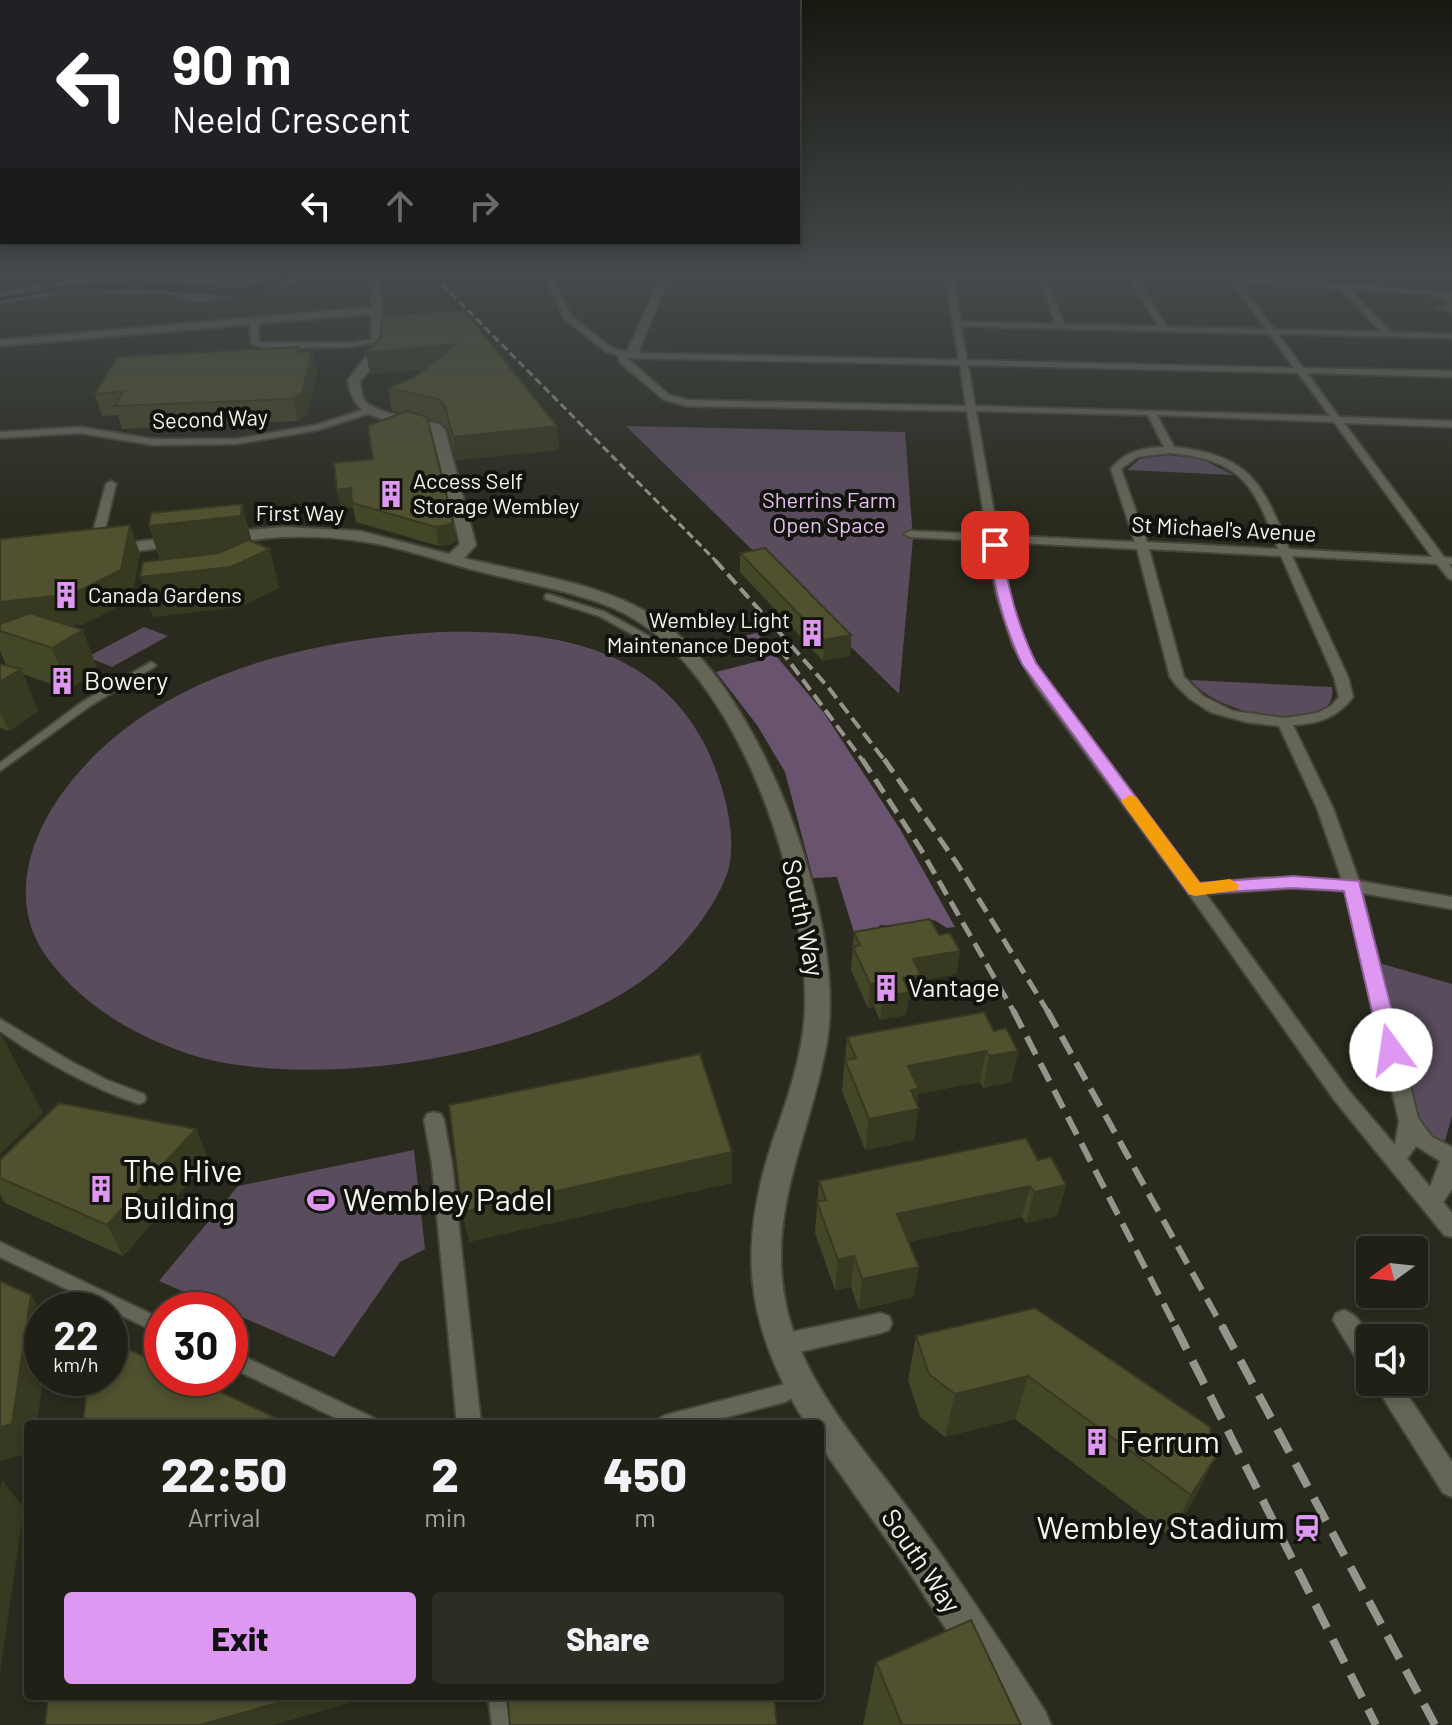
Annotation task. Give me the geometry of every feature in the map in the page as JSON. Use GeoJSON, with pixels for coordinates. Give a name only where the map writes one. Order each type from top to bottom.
{"type":"FeatureCollection","features":[{"type":"Feature","properties":{"kind":"main road"},"geometry":{"type":"LineString","coordinates":[[375,356],[354,380],[359,403],[371,410],[434,427],[446,456],[468,545],[454,558]]}},
{"type":"Feature","properties":{"kind":"main road","name":"First Way"},"geometry":{"type":"LineString","coordinates":[[86,552],[284,532],[338,533],[375,538],[454,558]]}},
{"type":"Feature","properties":{"kind":"main road","name":"South Way"},"geometry":{"type":"LineString","coordinates":[[454,558],[619,604],[652,622],[678,645],[736,726],[765,775],[801,891],[819,1003],[806,1079],[767,1207],[763,1243],[765,1280],[782,1345],[821,1420]]}},
{"type":"Feature","properties":{"kind":"main road","name":"South Way"},"geometry":{"type":"LineString","coordinates":[[824,1424],[902,1531],[1031,1725]]}},
{"type":"Feature","properties":{"kind":"street"},"geometry":{"type":"LineString","coordinates":[[626,356],[622,360],[666,397],[679,402],[1151,412],[1452,424]]}},
{"type":"Feature","properties":{"kind":"street"},"geometry":{"type":"LineString","coordinates":[[684,356],[1452,374]]}},
{"type":"Feature","properties":{"kind":"street"},"geometry":{"type":"LineString","coordinates":[[964,356],[1002,594],[1013,631],[1029,664],[1342,1096],[1452,1228]]}},
{"type":"Feature","properties":{"kind":"street"},"geometry":{"type":"LineString","coordinates":[[1289,356],[1446,561],[1452,576]]}},
{"type":"Feature","properties":{"kind":"street","name":"Second Way"},"geometry":{"type":"LineString","coordinates":[[0,435],[76,430],[152,442],[234,442],[282,436],[371,410]]}},
{"type":"Feature","properties":{"kind":"street"},"geometry":{"type":"LineString","coordinates":[[1151,412],[1170,450]]}},
{"type":"Feature","properties":{"kind":"street"},"geometry":{"type":"LineString","coordinates":[[1170,450],[1216,458],[1243,473],[1285,552],[1341,677],[1346,697],[1343,703],[1321,717],[1284,722],[1233,715],[1202,701],[1187,690],[1177,677],[1142,545],[1116,469],[1121,461],[1135,454],[1170,450]]}},
{"type":"Feature","properties":{"kind":"street"},"geometry":{"type":"LineString","coordinates":[[86,552],[111,484]]}},
{"type":"Feature","properties":{"kind":"street","name":"St Michael's Avenue"},"geometry":{"type":"LineString","coordinates":[[910,534],[1446,561]]}},
{"type":"Feature","properties":{"kind":"street"},"geometry":{"type":"LineString","coordinates":[[548,597],[602,614],[660,646],[678,645]]}},
{"type":"Feature","properties":{"kind":"street"},"geometry":{"type":"LineString","coordinates":[[0,768],[86,704],[151,665]]}},
{"type":"Feature","properties":{"kind":"street"},"geometry":{"type":"LineString","coordinates":[[1284,722],[1325,808],[1352,885],[1409,1121],[1406,1145],[1396,1159]]}},
{"type":"Feature","properties":{"kind":"street"},"geometry":{"type":"LineString","coordinates":[[1195,890],[1293,882],[1352,885],[1452,903]]}},
{"type":"Feature","properties":{"kind":"street"},"geometry":{"type":"LineString","coordinates":[[0,1024],[51,1059],[99,1085],[139,1098]]}},
{"type":"Feature","properties":{"kind":"street"},"geometry":{"type":"LineString","coordinates":[[434,1120],[442,1164],[469,1420]]}},
{"type":"Feature","properties":{"kind":"street"},"geometry":{"type":"LineString","coordinates":[[1409,1121],[1425,1143],[1452,1156],[1444,1184],[1432,1202]]}},
{"type":"Feature","properties":{"kind":"street"},"geometry":{"type":"LineString","coordinates":[[0,1249],[144,1318]]}},
{"type":"Feature","properties":{"kind":"street"},"geometry":{"type":"LineString","coordinates":[[1344,1320],[1356,1338]]}},
{"type":"Feature","properties":{"kind":"street"},"geometry":{"type":"LineString","coordinates":[[782,1345],[881,1323]]}},
{"type":"Feature","properties":{"kind":"street"},"geometry":{"type":"LineString","coordinates":[[248,1367],[360,1420]]}},
{"type":"Feature","properties":{"kind":"street"},"geometry":{"type":"LineString","coordinates":[[681,1420],[785,1393]]}},
{"type":"Feature","properties":{"kind":"street"},"geometry":{"type":"LineString","coordinates":[[1394,1396],[1452,1484]]}},
{"type":"Feature","properties":{"kind":"street"},"geometry":{"type":"LineString","coordinates":[[503,1700],[506,1725]]}},
{"type":"Feature","properties":{"kind":"green space","name":"Sherrins Farm Open Space"},"geometry":{"type":"Polygon","coordinates":[[[626,426],[905,432],[913,538],[899,694],[626,426]]]}},
{"type":"Feature","properties":{"kind":"green space"},"geometry":{"type":"Polygon","coordinates":[[[1168,455],[1202,459],[1233,475],[1127,470],[1140,459],[1168,455]]]}},
{"type":"Feature","properties":{"kind":"green space"},"geometry":{"type":"Polygon","coordinates":[[[144,627],[168,636],[112,667],[87,657],[144,627]]]}},
{"type":"Feature","properties":{"kind":"green space"},"geometry":{"type":"Polygon","coordinates":[[[440,632],[517,634],[590,648],[623,662],[653,682],[680,708],[703,741],[716,771],[727,806],[731,842],[727,874],[707,913],[668,959],[613,999],[558,1024],[496,1045],[429,1059],[361,1068],[296,1070],[235,1065],[163,1044],[109,1016],[62,976],[37,941],[29,921],[26,879],[30,858],[47,818],[58,799],[93,757],[134,723],[179,695],[228,673],[280,656],[333,644],[440,632]]]}},
{"type":"Feature","properties":{"kind":"green space"},"geometry":{"type":"Polygon","coordinates":[[[1191,680],[1332,687],[1329,703],[1317,713],[1297,718],[1274,717],[1225,704],[1205,693],[1191,680]]]}},
{"type":"Feature","properties":{"kind":"green space"},"geometry":{"type":"Polygon","coordinates":[[[1379,963],[1452,984],[1452,1116],[1445,1141],[1433,1141],[1423,1132],[1379,963]]]}},
{"type":"Feature","properties":{"kind":"green space"},"geometry":{"type":"Polygon","coordinates":[[[414,1150],[425,1249],[400,1262],[334,1357],[248,1320],[248,1292],[184,1292],[159,1281],[238,1186],[414,1150]]]}},
{"type":"Feature","properties":{"kind":"shaded area"},"geometry":{"type":"Polygon","coordinates":[[[757,633],[824,713],[900,829],[955,927],[947,928],[934,920],[908,926],[880,925],[871,938],[856,939],[837,877],[813,878],[785,772],[757,725],[716,672],[763,660],[743,636],[757,633]]]}},
{"type":"Feature","properties":{"kind":"building"},"geometry":{"type":"Polygon","coordinates":[[[311,356],[302,393],[293,399],[115,406],[123,392],[95,394],[117,357],[311,356]]]}},
{"type":"Feature","properties":{"kind":"building"},"geometry":{"type":"Polygon","coordinates":[[[440,356],[501,356],[557,426],[453,437],[445,406],[438,399],[388,388],[415,377],[440,356]]]}},
{"type":"Feature","properties":{"kind":"building","name":"Access Self Storage Wembley"},"geometry":{"type":"Polygon","coordinates":[[[407,411],[427,417],[453,522],[448,525],[436,527],[352,503],[351,488],[337,490],[334,463],[373,459],[368,426],[407,411]]]}},
{"type":"Feature","properties":{"kind":"building"},"geometry":{"type":"Polygon","coordinates":[[[242,504],[241,516],[149,526],[151,513],[242,504]]]}},
{"type":"Feature","properties":{"kind":"building"},"geometry":{"type":"Polygon","coordinates":[[[130,525],[121,570],[73,594],[0,602],[0,539],[130,525]]]}},
{"type":"Feature","properties":{"kind":"building"},"geometry":{"type":"Polygon","coordinates":[[[248,540],[270,549],[231,567],[140,577],[143,562],[219,553],[248,540]]]}},
{"type":"Feature","properties":{"kind":"building"},"geometry":{"type":"Polygon","coordinates":[[[765,548],[851,635],[824,640],[740,553],[765,548]]]}},
{"type":"Feature","properties":{"kind":"building"},"geometry":{"type":"Polygon","coordinates":[[[30,613],[83,630],[52,648],[0,631],[0,624],[30,613]]]}},
{"type":"Feature","properties":{"kind":"building"},"geometry":{"type":"Polygon","coordinates":[[[0,664],[21,669],[0,682],[0,664]]]}},
{"type":"Feature","properties":{"kind":"building"},"geometry":{"type":"Polygon","coordinates":[[[930,919],[939,935],[950,933],[960,951],[913,959],[921,975],[903,978],[909,992],[883,997],[876,983],[870,984],[853,947],[860,945],[854,932],[930,919]]]}},
{"type":"Feature","properties":{"kind":"building"},"geometry":{"type":"Polygon","coordinates":[[[984,1012],[994,1031],[1006,1028],[1018,1051],[989,1056],[986,1051],[908,1066],[919,1089],[911,1090],[919,1109],[869,1119],[845,1060],[856,1058],[847,1037],[984,1012]]]}},
{"type":"Feature","properties":{"kind":"building"},"geometry":{"type":"Polygon","coordinates":[[[700,1054],[732,1152],[462,1212],[449,1105],[700,1054]]]}},
{"type":"Feature","properties":{"kind":"building"},"geometry":{"type":"Polygon","coordinates":[[[59,1103],[196,1129],[107,1225],[0,1178],[0,1160],[59,1103]]]}},
{"type":"Feature","properties":{"kind":"building"},"geometry":{"type":"Polygon","coordinates":[[[1026,1138],[1038,1160],[1051,1157],[1066,1185],[1034,1192],[1030,1186],[897,1214],[919,1267],[862,1279],[854,1256],[838,1260],[817,1202],[826,1200],[819,1181],[1026,1138]]]}},
{"type":"Feature","properties":{"kind":"building"},"geometry":{"type":"Polygon","coordinates":[[[0,1281],[24,1292],[24,1343],[12,1424],[0,1427],[0,1281]]]}},
{"type":"Feature","properties":{"kind":"building"},"geometry":{"type":"Polygon","coordinates":[[[1035,1308],[1210,1427],[1215,1458],[1191,1495],[1028,1376],[955,1394],[929,1374],[916,1336],[1035,1308]]]}},
{"type":"Feature","properties":{"kind":"building"},"geometry":{"type":"Polygon","coordinates":[[[128,1349],[144,1356],[144,1396],[229,1396],[280,1420],[83,1420],[86,1396],[128,1396],[128,1349]]]}},
{"type":"Feature","properties":{"kind":"building"},"geometry":{"type":"Polygon","coordinates":[[[971,1620],[1021,1725],[902,1725],[876,1662],[971,1620]]]}},
{"type":"Feature","properties":{"kind":"building"},"geometry":{"type":"Polygon","coordinates":[[[48,1700],[287,1700],[200,1725],[45,1725],[48,1700]]]}},
{"type":"Feature","properties":{"kind":"building"},"geometry":{"type":"Polygon","coordinates":[[[507,1700],[774,1700],[777,1725],[510,1725],[507,1700]]]}},
{"type":"Feature","properties":{"kind":"railway"},"geometry":{"type":"LineString","coordinates":[[514,356],[717,562]]}},
{"type":"Feature","properties":{"kind":"railway"},"geometry":{"type":"LineString","coordinates":[[715,560],[828,687],[885,761]]}},
{"type":"Feature","properties":{"kind":"railway"},"geometry":{"type":"LineString","coordinates":[[780,649],[863,761]]}},
{"type":"Feature","properties":{"kind":"railway"},"geometry":{"type":"LineString","coordinates":[[862,759],[920,848],[1014,1012]]}},
{"type":"Feature","properties":{"kind":"railway"},"geometry":{"type":"LineString","coordinates":[[884,759],[956,862],[1048,1012]]}},
{"type":"Feature","properties":{"kind":"railway"},"geometry":{"type":"LineString","coordinates":[[1013,1010],[1176,1328]]}},
{"type":"Feature","properties":{"kind":"railway"},"geometry":{"type":"LineString","coordinates":[[1047,1010],[1223,1328]]}},
{"type":"Feature","properties":{"kind":"railway"},"geometry":{"type":"LineString","coordinates":[[1175,1326],[1376,1725]]}},
{"type":"Feature","properties":{"kind":"railway"},"geometry":{"type":"LineString","coordinates":[[1222,1326],[1435,1725]]}},
{"type":"Feature","properties":{"kind":"slow traffic"},"geometry":{"type":"LineString","coordinates":[[1129,801],[1195,890],[1230,885]]}},
{"type":"Feature","properties":{"kind":"place","name":"Access Self Storage Wembley"},"geometry":{"type":"Point","coordinates":[391,494]}},
{"type":"Feature","properties":{"kind":"place","name":"Canada Gardens"},"geometry":{"type":"Point","coordinates":[66,595]}},
{"type":"Feature","properties":{"kind":"place","name":"Wembley Light Maintenance Depot"},"geometry":{"type":"Point","coordinates":[812,633]}},
{"type":"Feature","properties":{"kind":"place","name":"Bowery"},"geometry":{"type":"Point","coordinates":[62,681]}},
{"type":"Feature","properties":{"kind":"place","name":"Vantage"},"geometry":{"type":"Point","coordinates":[886,988]}},
{"type":"Feature","properties":{"kind":"place","name":"The Hive Building"},"geometry":{"type":"Point","coordinates":[101,1189]}},
{"type":"Feature","properties":{"kind":"place","name":"Wembley Padel"},"geometry":{"type":"Point","coordinates":[321,1200]}},
{"type":"Feature","properties":{"kind":"place","name":"Ferrum"},"geometry":{"type":"Point","coordinates":[1097,1442]}},
{"type":"Feature","properties":{"kind":"place","name":"Wembley Stadium"},"geometry":{"type":"Point","coordinates":[1307,1528]}},
{"type":"Feature","properties":{"kind":"route"},"geometry":{"type":"LineString","coordinates":[[995,545],[1002,594],[1013,631],[1029,664],[1195,890],[1293,882],[1352,885],[1391,1050]]}}]}
